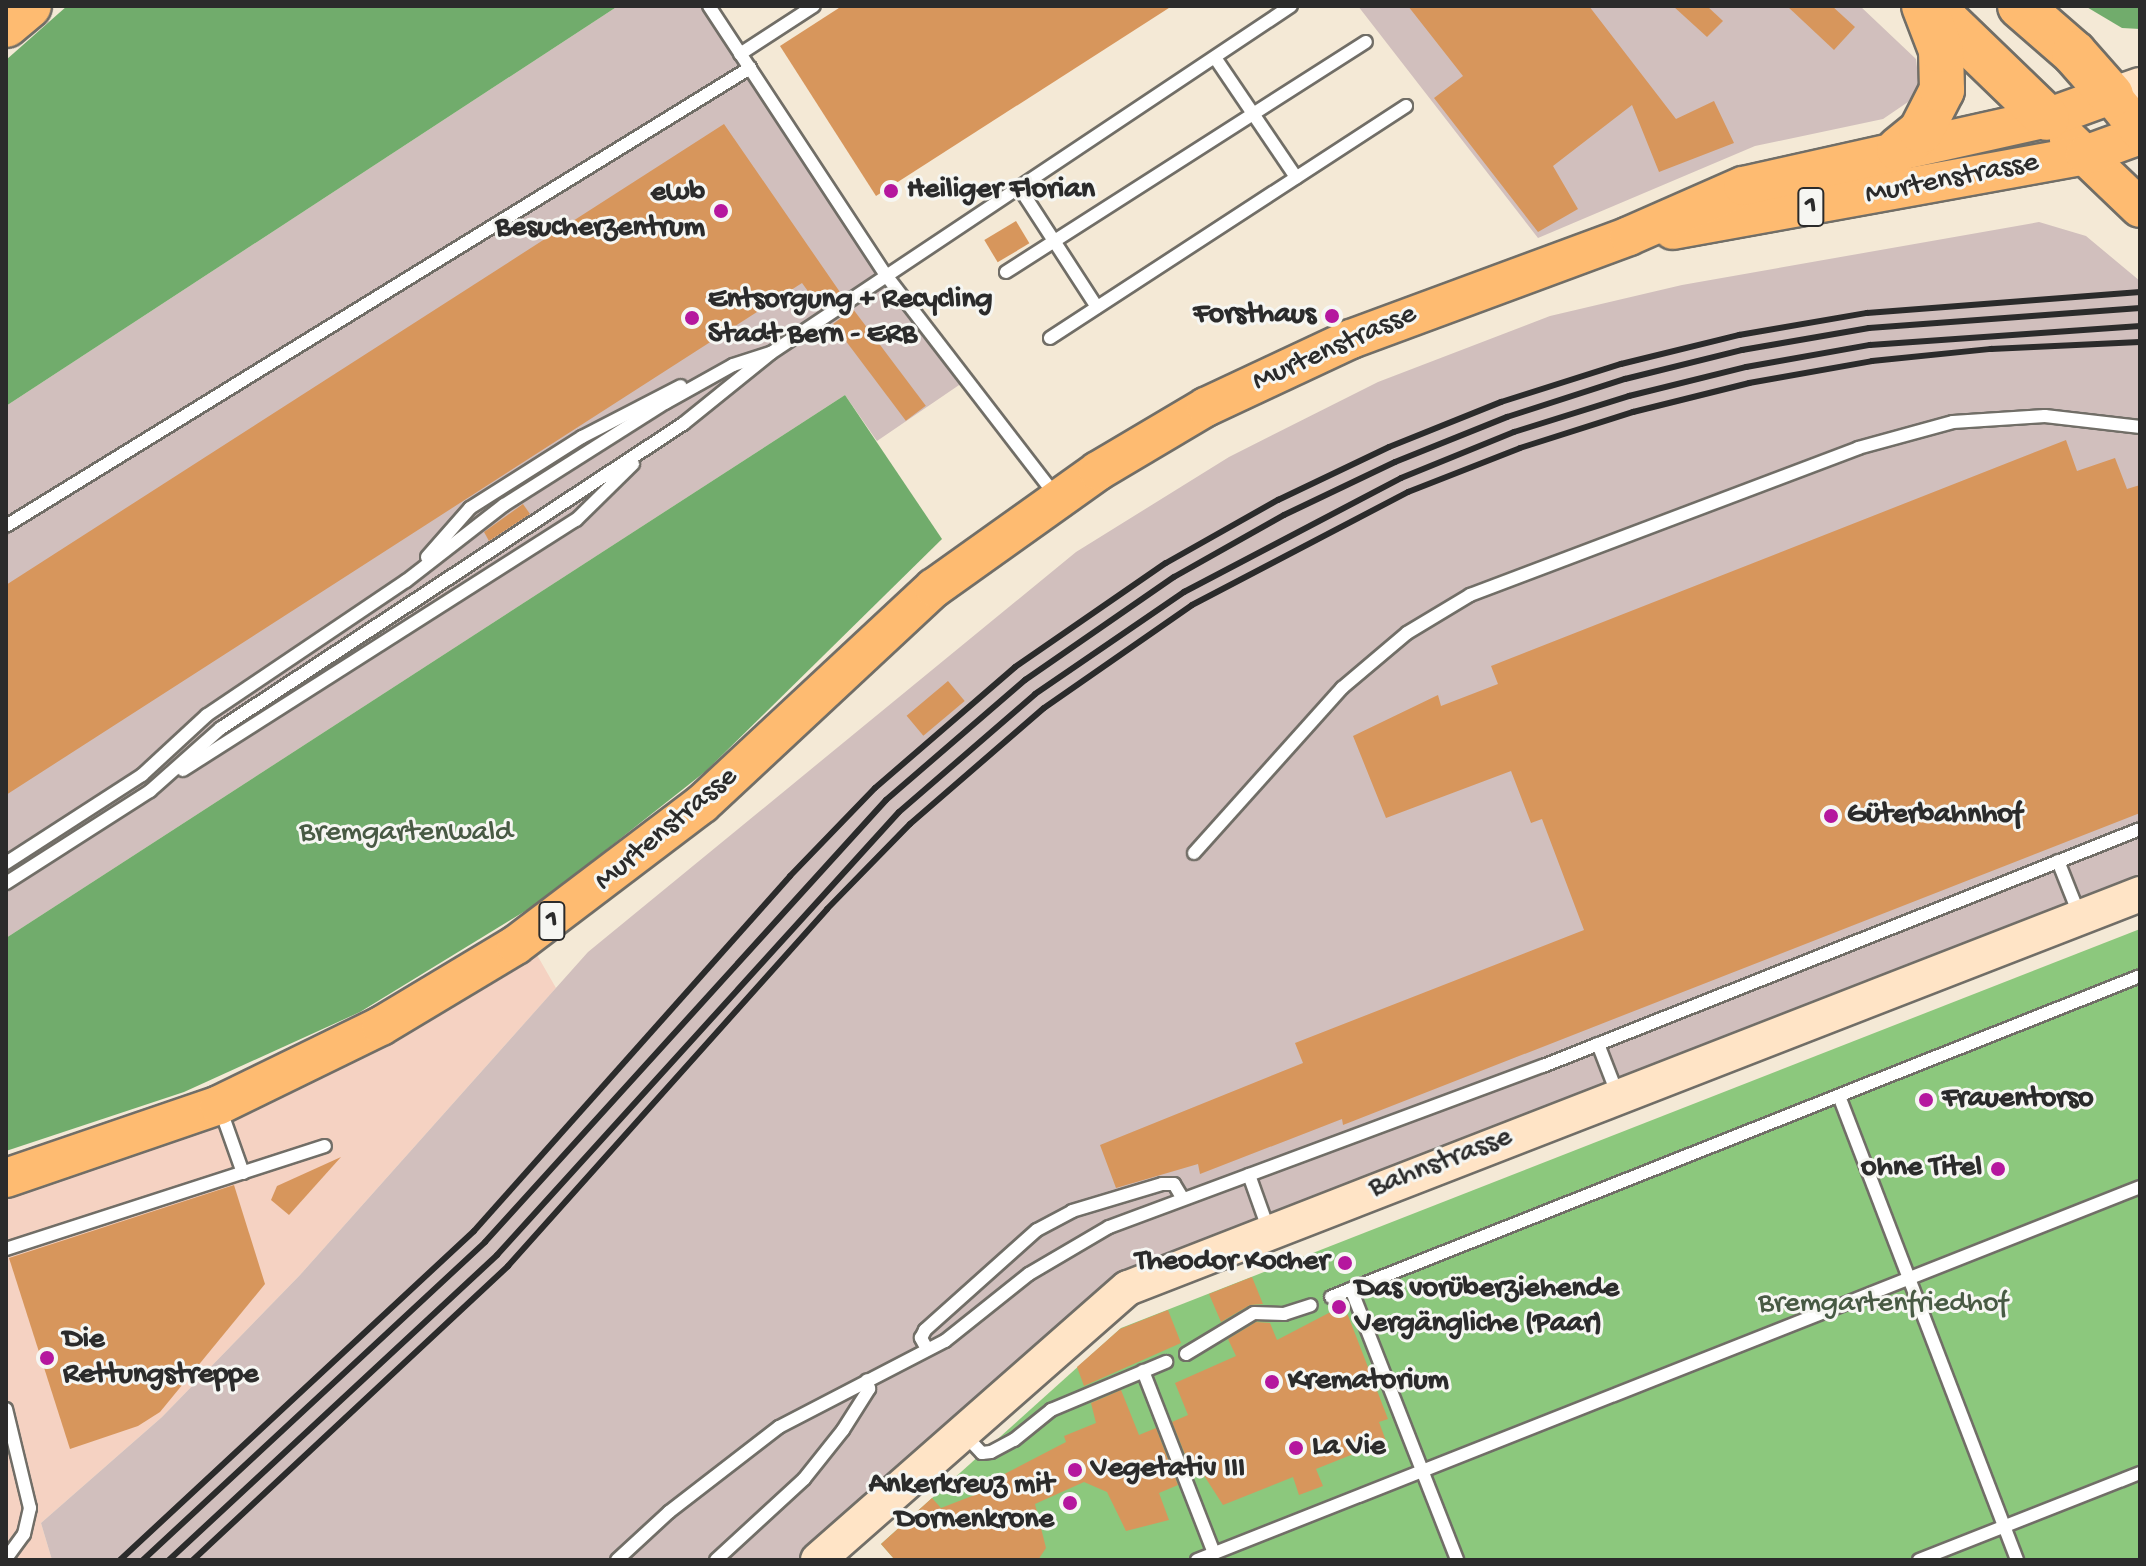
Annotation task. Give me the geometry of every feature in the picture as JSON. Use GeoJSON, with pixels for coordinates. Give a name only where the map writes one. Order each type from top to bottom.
{"type":"FeatureCollection","features":[{"type":"Feature","properties":{"kind":"highway"},"geometry":{"type":"LineString","coordinates":[[6,25],[29,6]]}},
{"type":"Feature","properties":{"kind":"highway"},"geometry":{"type":"LineString","coordinates":[[1899,149],[1921,131],[1942,90],[1941,50],[1924,6]]}},
{"type":"Feature","properties":{"kind":"highway"},"geometry":{"type":"LineString","coordinates":[[1931,6],[2047,118]]}},
{"type":"Feature","properties":{"kind":"highway"},"geometry":{"type":"LineString","coordinates":[[2020,6],[2074,53],[2125,90]]}},
{"type":"Feature","properties":{"kind":"main road","name":"Murtenstrasse"},"geometry":{"type":"LineString","coordinates":[[6,1178],[219,1105],[413,1008],[581,900],[702,804],[934,588],[1058,499],[1206,407],[1290,366],[1489,284],[1629,236],[1743,186],[2047,118],[2125,90],[2140,133],[2085,155],[1748,219],[1629,236]]}},
{"type":"Feature","properties":{"kind":"main road","name":"Murtenstrasse"},"geometry":{"type":"LineString","coordinates":[[2047,118],[2140,208]]}},
{"type":"Feature","properties":{"kind":"street","name":"Bahnstrasse"},"geometry":{"type":"LineString","coordinates":[[818,1560],[1128,1288],[1618,1094],[2140,894]]}},
{"type":"Feature","properties":{"kind":"lane"},"geometry":{"type":"LineString","coordinates":[[709,6],[885,274],[1058,499]]}},
{"type":"Feature","properties":{"kind":"lane"},"geometry":{"type":"LineString","coordinates":[[740,54],[814,6]]}},
{"type":"Feature","properties":{"kind":"lane"},"geometry":{"type":"LineString","coordinates":[[150,791],[221,728],[652,444],[739,382],[771,353],[885,274],[1216,59],[1291,6]]}},
{"type":"Feature","properties":{"kind":"lane"},"geometry":{"type":"LineString","coordinates":[[1006,272],[1366,42]]}},
{"type":"Feature","properties":{"kind":"lane"},"geometry":{"type":"LineString","coordinates":[[1216,59],[1296,177]]}},
{"type":"Feature","properties":{"kind":"lane"},"geometry":{"type":"LineString","coordinates":[[6,526],[750,68]]}},
{"type":"Feature","properties":{"kind":"lane"},"geometry":{"type":"LineString","coordinates":[[1050,338],[1406,106]]}},
{"type":"Feature","properties":{"kind":"lane"},"geometry":{"type":"LineString","coordinates":[[1019,187],[1097,307]]}},
{"type":"Feature","properties":{"kind":"lane"},"geometry":{"type":"LineString","coordinates":[[6,863],[142,775],[207,715],[406,581],[504,505],[733,365],[771,353]]}},
{"type":"Feature","properties":{"kind":"lane"},"geometry":{"type":"LineString","coordinates":[[1194,853],[1342,688],[1407,633],[1470,595],[1858,448],[1953,422],[2045,416],[2140,427]]}},
{"type":"Feature","properties":{"kind":"lane"},"geometry":{"type":"LineString","coordinates":[[6,883],[576,520],[652,444]]}},
{"type":"Feature","properties":{"kind":"lane"},"geometry":{"type":"LineString","coordinates":[[617,1560],[669,1512],[779,1427],[927,1349],[993,1307],[1067,1248],[1183,1199],[1598,1044],[2140,829]]}},
{"type":"Feature","properties":{"kind":"lane"},"geometry":{"type":"LineString","coordinates":[[2058,861],[2080,916]]}},
{"type":"Feature","properties":{"kind":"lane"},"geometry":{"type":"LineString","coordinates":[[1331,1297],[2140,976]]}},
{"type":"Feature","properties":{"kind":"lane"},"geometry":{"type":"LineString","coordinates":[[1598,1044],[1618,1094]]}},
{"type":"Feature","properties":{"kind":"lane"},"geometry":{"type":"LineString","coordinates":[[1839,1096],[2017,1560]]}},
{"type":"Feature","properties":{"kind":"lane"},"geometry":{"type":"LineString","coordinates":[[219,1105],[243,1173]]}},
{"type":"Feature","properties":{"kind":"lane"},"geometry":{"type":"LineString","coordinates":[[6,1249],[325,1146]]}},
{"type":"Feature","properties":{"kind":"lane"},"geometry":{"type":"LineString","coordinates":[[1249,1175],[1269,1231]]}},
{"type":"Feature","properties":{"kind":"lane"},"geometry":{"type":"LineString","coordinates":[[927,1349],[921,1338],[925,1330],[1037,1230],[1072,1211],[1162,1184],[1174,1184],[1183,1199]]}},
{"type":"Feature","properties":{"kind":"lane"},"geometry":{"type":"LineString","coordinates":[[1197,1560],[2140,1187]]}},
{"type":"Feature","properties":{"kind":"lane"},"geometry":{"type":"LineString","coordinates":[[1351,1289],[1457,1560]]}},
{"type":"Feature","properties":{"kind":"lane"},"geometry":{"type":"LineString","coordinates":[[1186,1354],[1254,1313],[1284,1314],[1311,1305]]}},
{"type":"Feature","properties":{"kind":"lane"},"geometry":{"type":"LineString","coordinates":[[962,1432],[982,1453],[991,1452],[1014,1440],[1051,1410],[1166,1362]]}},
{"type":"Feature","properties":{"kind":"lane"},"geometry":{"type":"LineString","coordinates":[[1143,1371],[1214,1553]]}},
{"type":"Feature","properties":{"kind":"lane"},"geometry":{"type":"LineString","coordinates":[[716,1560],[804,1479],[843,1430],[869,1389],[867,1380]]}},
{"type":"Feature","properties":{"kind":"lane"},"geometry":{"type":"LineString","coordinates":[[6,1409],[30,1508],[24,1534],[6,1559]]}},
{"type":"Feature","properties":{"kind":"lane"},"geometry":{"type":"LineString","coordinates":[[1919,1560],[2140,1473]]}},
{"type":"Feature","properties":{"kind":"shaded area"},"geometry":{"type":"Polygon","coordinates":[[[618,6],[709,6],[965,381],[877,441],[845,395],[6,938],[6,406],[618,6]]]}},
{"type":"Feature","properties":{"kind":"shaded area"},"geometry":{"type":"Polygon","coordinates":[[[1358,6],[1860,6],[1916,59],[1919,84],[1908,102],[1883,119],[1755,146],[1538,238],[1358,6]]]}},
{"type":"Feature","properties":{"kind":"shaded area"},"geometry":{"type":"Polygon","coordinates":[[[2039,222],[2086,236],[2140,281],[2140,894],[1167,1270],[818,1560],[52,1560],[41,1523],[162,1417],[300,1275],[588,952],[1076,552],[1229,457],[1378,382],[1550,316],[1682,285],[2039,222]]]}},
{"type":"Feature","properties":{"kind":"shaded area"},"geometry":{"type":"Polygon","coordinates":[[[533,948],[556,988],[300,1275],[162,1417],[41,1523],[52,1560],[6,1560],[6,1184],[533,948]]]}},
{"type":"Feature","properties":{"kind":"green space"},"geometry":{"type":"Polygon","coordinates":[[[67,6],[618,6],[6,406],[6,60],[67,6]]]}},
{"type":"Feature","properties":{"kind":"green space"},"geometry":{"type":"Polygon","coordinates":[[[2085,6],[2140,6],[2140,29],[2122,28],[2085,6]]]}},
{"type":"Feature","properties":{"kind":"green space","name":"Bremgartenwald"},"geometry":{"type":"Polygon","coordinates":[[[845,395],[942,539],[706,771],[540,902],[360,1012],[184,1092],[6,1151],[6,938],[845,395]]]}},
{"type":"Feature","properties":{"kind":"green space","name":"Bremgartenfriedhof"},"geometry":{"type":"Polygon","coordinates":[[[2140,929],[2140,1560],[895,1560],[881,1544],[1121,1328],[2140,929]]]}},
{"type":"Feature","properties":{"kind":"building"},"geometry":{"type":"Polygon","coordinates":[[[842,6],[1172,6],[876,196],[780,46],[842,6]]]}},
{"type":"Feature","properties":{"kind":"building"},"geometry":{"type":"Polygon","coordinates":[[[1408,6],[1589,6],[1676,119],[1714,101],[1734,143],[1659,172],[1632,105],[1553,166],[1578,209],[1538,232],[1434,98],[1463,76],[1408,6]]]}},
{"type":"Feature","properties":{"kind":"building"},"geometry":{"type":"Polygon","coordinates":[[[1673,6],[1707,6],[1723,21],[1707,37],[1673,6]]]}},
{"type":"Feature","properties":{"kind":"building"},"geometry":{"type":"Polygon","coordinates":[[[1787,6],[1832,6],[1855,27],[1834,50],[1787,6]]]}},
{"type":"Feature","properties":{"kind":"building"},"geometry":{"type":"Polygon","coordinates":[[[724,124],[842,295],[821,309],[802,283],[6,795],[6,585],[724,124]]]}},
{"type":"Feature","properties":{"kind":"building"},"geometry":{"type":"Polygon","coordinates":[[[1016,221],[1029,243],[998,262],[984,240],[1016,221]]]}},
{"type":"Feature","properties":{"kind":"building"},"geometry":{"type":"Polygon","coordinates":[[[853,309],[926,406],[906,421],[833,324],[853,309]]]}},
{"type":"Feature","properties":{"kind":"building","name":"Güterbahnhof"},"geometry":{"type":"Polygon","coordinates":[[[2066,440],[2077,471],[2115,458],[2127,489],[2140,485],[2140,813],[1343,1125],[1342,1119],[1200,1174],[1198,1164],[1116,1188],[1100,1145],[1303,1063],[1295,1043],[1584,930],[1542,819],[1531,823],[1511,771],[1386,818],[1353,736],[1438,695],[1441,706],[1498,684],[1491,666],[2066,440]]]}},
{"type":"Feature","properties":{"kind":"building"},"geometry":{"type":"Polygon","coordinates":[[[523,504],[530,514],[489,541],[484,532],[523,504]]]}},
{"type":"Feature","properties":{"kind":"building"},"geometry":{"type":"Polygon","coordinates":[[[948,681],[965,701],[923,736],[907,716],[948,681]]]}},
{"type":"Feature","properties":{"kind":"building"},"geometry":{"type":"Polygon","coordinates":[[[341,1157],[289,1215],[271,1200],[277,1186],[341,1157]]]}},
{"type":"Feature","properties":{"kind":"building"},"geometry":{"type":"Polygon","coordinates":[[[234,1185],[265,1284],[160,1412],[138,1426],[70,1449],[9,1258],[234,1185]]]}},
{"type":"Feature","properties":{"kind":"building"},"geometry":{"type":"Polygon","coordinates":[[[1252,1277],[1263,1304],[1250,1305],[1221,1322],[1209,1294],[1252,1277]]]}},
{"type":"Feature","properties":{"kind":"building","name":"Krematorium"},"geometry":{"type":"Polygon","coordinates":[[[1344,1305],[1388,1419],[1379,1422],[1386,1441],[1316,1469],[1323,1486],[1299,1495],[1293,1477],[1223,1505],[1203,1474],[1194,1477],[1172,1422],[1188,1415],[1175,1383],[1236,1356],[1228,1339],[1256,1322],[1270,1323],[1277,1340],[1344,1305]]]}},
{"type":"Feature","properties":{"kind":"building"},"geometry":{"type":"Polygon","coordinates":[[[1168,1310],[1181,1343],[1084,1386],[1077,1367],[1120,1329],[1168,1310]]]}},
{"type":"Feature","properties":{"kind":"building"},"geometry":{"type":"Polygon","coordinates":[[[1121,1390],[1139,1435],[1156,1428],[1178,1485],[1159,1493],[1169,1520],[1126,1531],[1107,1492],[1084,1482],[1035,1504],[1046,1548],[1038,1560],[895,1560],[881,1544],[932,1498],[941,1508],[990,1489],[987,1483],[1066,1442],[1064,1436],[1096,1423],[1091,1403],[1121,1390]]]}},
{"type":"Feature","properties":{"kind":"railway"},"geometry":{"type":"LineString","coordinates":[[120,1560],[474,1231],[790,876],[875,788],[1015,667],[1166,563],[1278,500],[1389,447],[1501,402],[1621,364],[1739,335],[1867,313],[2140,292]]}},
{"type":"Feature","properties":{"kind":"railway"},"geometry":{"type":"LineString","coordinates":[[143,1560],[485,1242],[886,800],[1025,680],[1174,577],[1284,515],[1395,462],[1507,417],[1625,379],[1742,350],[1869,328],[2140,308]]}},
{"type":"Feature","properties":{"kind":"railway"},"geometry":{"type":"LineString","coordinates":[[169,1560],[497,1255],[899,812],[1035,694],[1184,592],[1401,478],[1514,432],[1629,396],[1746,367],[1870,345],[2140,326]]}},
{"type":"Feature","properties":{"kind":"railway"},"geometry":{"type":"LineString","coordinates":[[193,1560],[508,1266],[827,909],[910,824],[1044,708],[1192,605],[1408,492],[1520,448],[1633,412],[1749,383],[1872,361],[1991,349],[2140,342]]}},
{"type":"Feature","properties":{"kind":"place","name":"Heiliger Florian"},"geometry":{"type":"Point","coordinates":[891,191]}},
{"type":"Feature","properties":{"kind":"place","name":"ewb Besucherzentrum"},"geometry":{"type":"Point","coordinates":[721,211]}},
{"type":"Feature","properties":{"kind":"place","name":"Forsthaus"},"geometry":{"type":"Point","coordinates":[1332,316]}},
{"type":"Feature","properties":{"kind":"place","name":"Entsorgung + Recycling Stadt Bern - ERB"},"geometry":{"type":"Point","coordinates":[692,318]}},
{"type":"Feature","properties":{"kind":"place","name":"Güterbahnhof"},"geometry":{"type":"Point","coordinates":[1831,816]}},
{"type":"Feature","properties":{"kind":"place","name":"Frauentorso"},"geometry":{"type":"Point","coordinates":[1926,1100]}},
{"type":"Feature","properties":{"kind":"place","name":"ohne Titel"},"geometry":{"type":"Point","coordinates":[1998,1169]}},
{"type":"Feature","properties":{"kind":"place","name":"Theodor Kocher"},"geometry":{"type":"Point","coordinates":[1345,1263]}},
{"type":"Feature","properties":{"kind":"place","name":"Das vorüberziehende Vergängliche (Paar)"},"geometry":{"type":"Point","coordinates":[1339,1307]}},
{"type":"Feature","properties":{"kind":"place","name":"Die Rettungstreppe"},"geometry":{"type":"Point","coordinates":[47,1358]}},
{"type":"Feature","properties":{"kind":"place","name":"Krematorium"},"geometry":{"type":"Point","coordinates":[1272,1382]}},
{"type":"Feature","properties":{"kind":"place","name":"La Vie"},"geometry":{"type":"Point","coordinates":[1296,1448]}},
{"type":"Feature","properties":{"kind":"place","name":"Vegetativ III"},"geometry":{"type":"Point","coordinates":[1075,1470]}},
{"type":"Feature","properties":{"kind":"place","name":"Ankerkreuz mit Dornenkrone"},"geometry":{"type":"Point","coordinates":[1070,1503]}}]}
